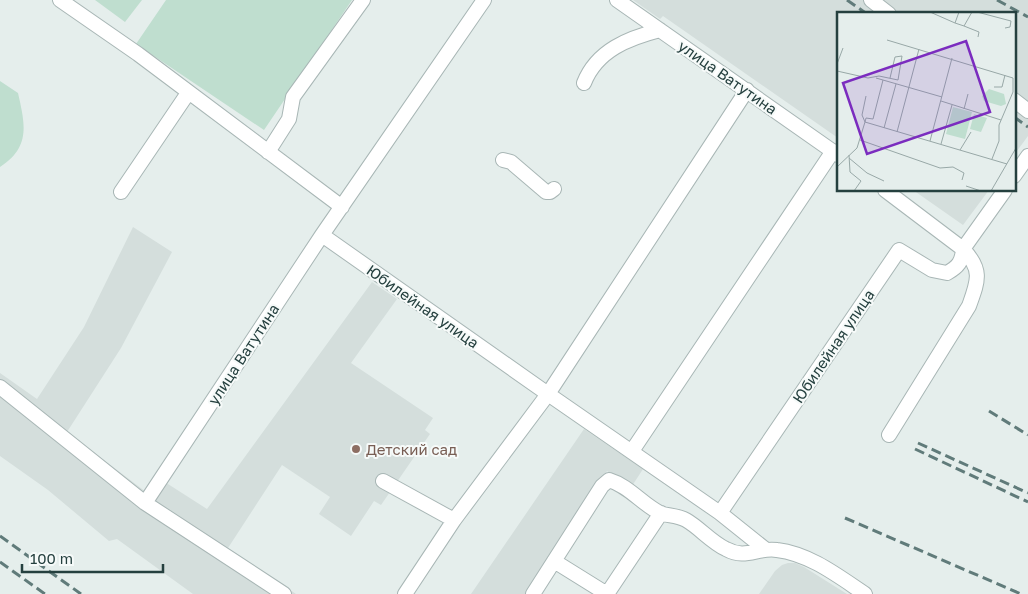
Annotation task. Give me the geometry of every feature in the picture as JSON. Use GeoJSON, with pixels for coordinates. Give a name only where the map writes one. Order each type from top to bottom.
{"type":"FeatureCollection","features":[{"type":"Feature","properties":{"kind":"street"},"geometry":{"type":"LineString","coordinates":[[60,0],[138,54],[342,207]]}},
{"type":"Feature","properties":{"kind":"street"},"geometry":{"type":"LineString","coordinates":[[268,152],[289,119],[293,97],[363,0]]}},
{"type":"Feature","properties":{"kind":"street","name":"улица Ватутина"},"geometry":{"type":"LineString","coordinates":[[145,503],[322,234],[484,0]]}},
{"type":"Feature","properties":{"kind":"street","name":"улица Ватутина"},"geometry":{"type":"LineString","coordinates":[[617,0],[836,153]]}},
{"type":"Feature","properties":{"kind":"street"},"geometry":{"type":"LineString","coordinates":[[871,0],[886,12]]}},
{"type":"Feature","properties":{"kind":"street"},"geometry":{"type":"LineString","coordinates":[[584,83],[586,76],[617,45],[638,36],[660,30]]}},
{"type":"Feature","properties":{"kind":"street"},"geometry":{"type":"LineString","coordinates":[[405,594],[454,520],[548,394],[747,90]]}},
{"type":"Feature","properties":{"kind":"street"},"geometry":{"type":"LineString","coordinates":[[122,192],[188,93]]}},
{"type":"Feature","properties":{"kind":"street"},"geometry":{"type":"LineString","coordinates":[[1016,102],[1028,111]]}},
{"type":"Feature","properties":{"kind":"street"},"geometry":{"type":"LineString","coordinates":[[632,451],[836,153]]}},
{"type":"Feature","properties":{"kind":"street"},"geometry":{"type":"LineString","coordinates":[[1016,173],[1028,156]]}},
{"type":"Feature","properties":{"kind":"street"},"geometry":{"type":"LineString","coordinates":[[503,160],[510,162],[546,192],[554,189]]}},
{"type":"Feature","properties":{"kind":"street"},"geometry":{"type":"LineString","coordinates":[[886,191],[963,249],[978,268],[976,287],[970,306],[889,435]]}},
{"type":"Feature","properties":{"kind":"street"},"geometry":{"type":"LineString","coordinates":[[963,249],[1004,191]]}},
{"type":"Feature","properties":{"kind":"street","name":"Юбилейная улица"},"geometry":{"type":"LineString","coordinates":[[322,234],[720,513],[764,548]]}},
{"type":"Feature","properties":{"kind":"street","name":"Юбилейная улица"},"geometry":{"type":"LineString","coordinates":[[720,513],[899,250],[932,270],[947,273],[957,268],[962,259],[963,249]]}},
{"type":"Feature","properties":{"kind":"street"},"geometry":{"type":"LineString","coordinates":[[0,387],[145,503],[284,594]]}},
{"type":"Feature","properties":{"kind":"street"},"geometry":{"type":"LineString","coordinates":[[533,594],[602,486],[609,480],[619,483],[661,514],[673,514],[686,520],[724,548],[738,554],[752,554],[764,548],[780,550],[802,557],[824,566],[865,594]]}},
{"type":"Feature","properties":{"kind":"street"},"geometry":{"type":"LineString","coordinates":[[383,481],[454,520]]}},
{"type":"Feature","properties":{"kind":"street"},"geometry":{"type":"LineString","coordinates":[[554,561],[607,594],[661,514]]}},
{"type":"Feature","properties":{"kind":"shaded area"},"geometry":{"type":"Polygon","coordinates":[[[633,0],[1028,0],[1028,136],[1016,152],[1016,12],[837,12],[837,137],[663,16],[660,19],[633,0]]]}},
{"type":"Feature","properties":{"kind":"shaded area"},"geometry":{"type":"Polygon","coordinates":[[[914,191],[988,191],[963,225],[914,191]]]}},
{"type":"Feature","properties":{"kind":"shaded area"},"geometry":{"type":"Polygon","coordinates":[[[133,227],[172,252],[121,348],[67,432],[146,492],[157,477],[207,509],[372,282],[397,299],[351,363],[433,418],[425,430],[430,434],[381,505],[374,501],[351,536],[319,514],[330,497],[282,465],[228,548],[296,594],[193,594],[117,539],[109,541],[48,490],[0,456],[0,373],[37,399],[84,327],[133,227]]]}},
{"type":"Feature","properties":{"kind":"shaded area"},"geometry":{"type":"Polygon","coordinates":[[[584,429],[643,469],[632,486],[607,471],[525,594],[471,594],[584,429]]]}},
{"type":"Feature","properties":{"kind":"shaded area"},"geometry":{"type":"Polygon","coordinates":[[[788,563],[795,563],[804,567],[847,594],[759,594],[775,571],[788,563]]]}},
{"type":"Feature","properties":{"kind":"green space"},"geometry":{"type":"Polygon","coordinates":[[[95,0],[142,0],[125,22],[95,0]]]}},
{"type":"Feature","properties":{"kind":"green space"},"geometry":{"type":"Polygon","coordinates":[[[166,0],[352,0],[264,130],[136,44],[166,0]]]}},
{"type":"Feature","properties":{"kind":"green space"},"geometry":{"type":"Polygon","coordinates":[[[0,81],[18,93],[24,125],[21,143],[17,151],[0,167],[0,81]]]}},
{"type":"Feature","properties":{"kind":"railway"},"geometry":{"type":"LineString","coordinates":[[847,0],[864,12]]}},
{"type":"Feature","properties":{"kind":"railway"},"geometry":{"type":"LineString","coordinates":[[997,0],[1028,17]]}},
{"type":"Feature","properties":{"kind":"railway"},"geometry":{"type":"LineString","coordinates":[[1016,118],[1028,127]]}},
{"type":"Feature","properties":{"kind":"railway"},"geometry":{"type":"LineString","coordinates":[[989,411],[1028,435]]}},
{"type":"Feature","properties":{"kind":"railway"},"geometry":{"type":"LineString","coordinates":[[918,443],[1028,493]]}},
{"type":"Feature","properties":{"kind":"railway"},"geometry":{"type":"LineString","coordinates":[[915,449],[1028,502]]}},
{"type":"Feature","properties":{"kind":"railway"},"geometry":{"type":"LineString","coordinates":[[845,518],[1021,594]]}},
{"type":"Feature","properties":{"kind":"railway"},"geometry":{"type":"LineString","coordinates":[[0,536],[81,594]]}},
{"type":"Feature","properties":{"kind":"railway"},"geometry":{"type":"LineString","coordinates":[[0,562],[45,594]]}},
{"type":"Feature","properties":{"kind":"place","name":"Детский сад"},"geometry":{"type":"Point","coordinates":[356,449]}}]}
